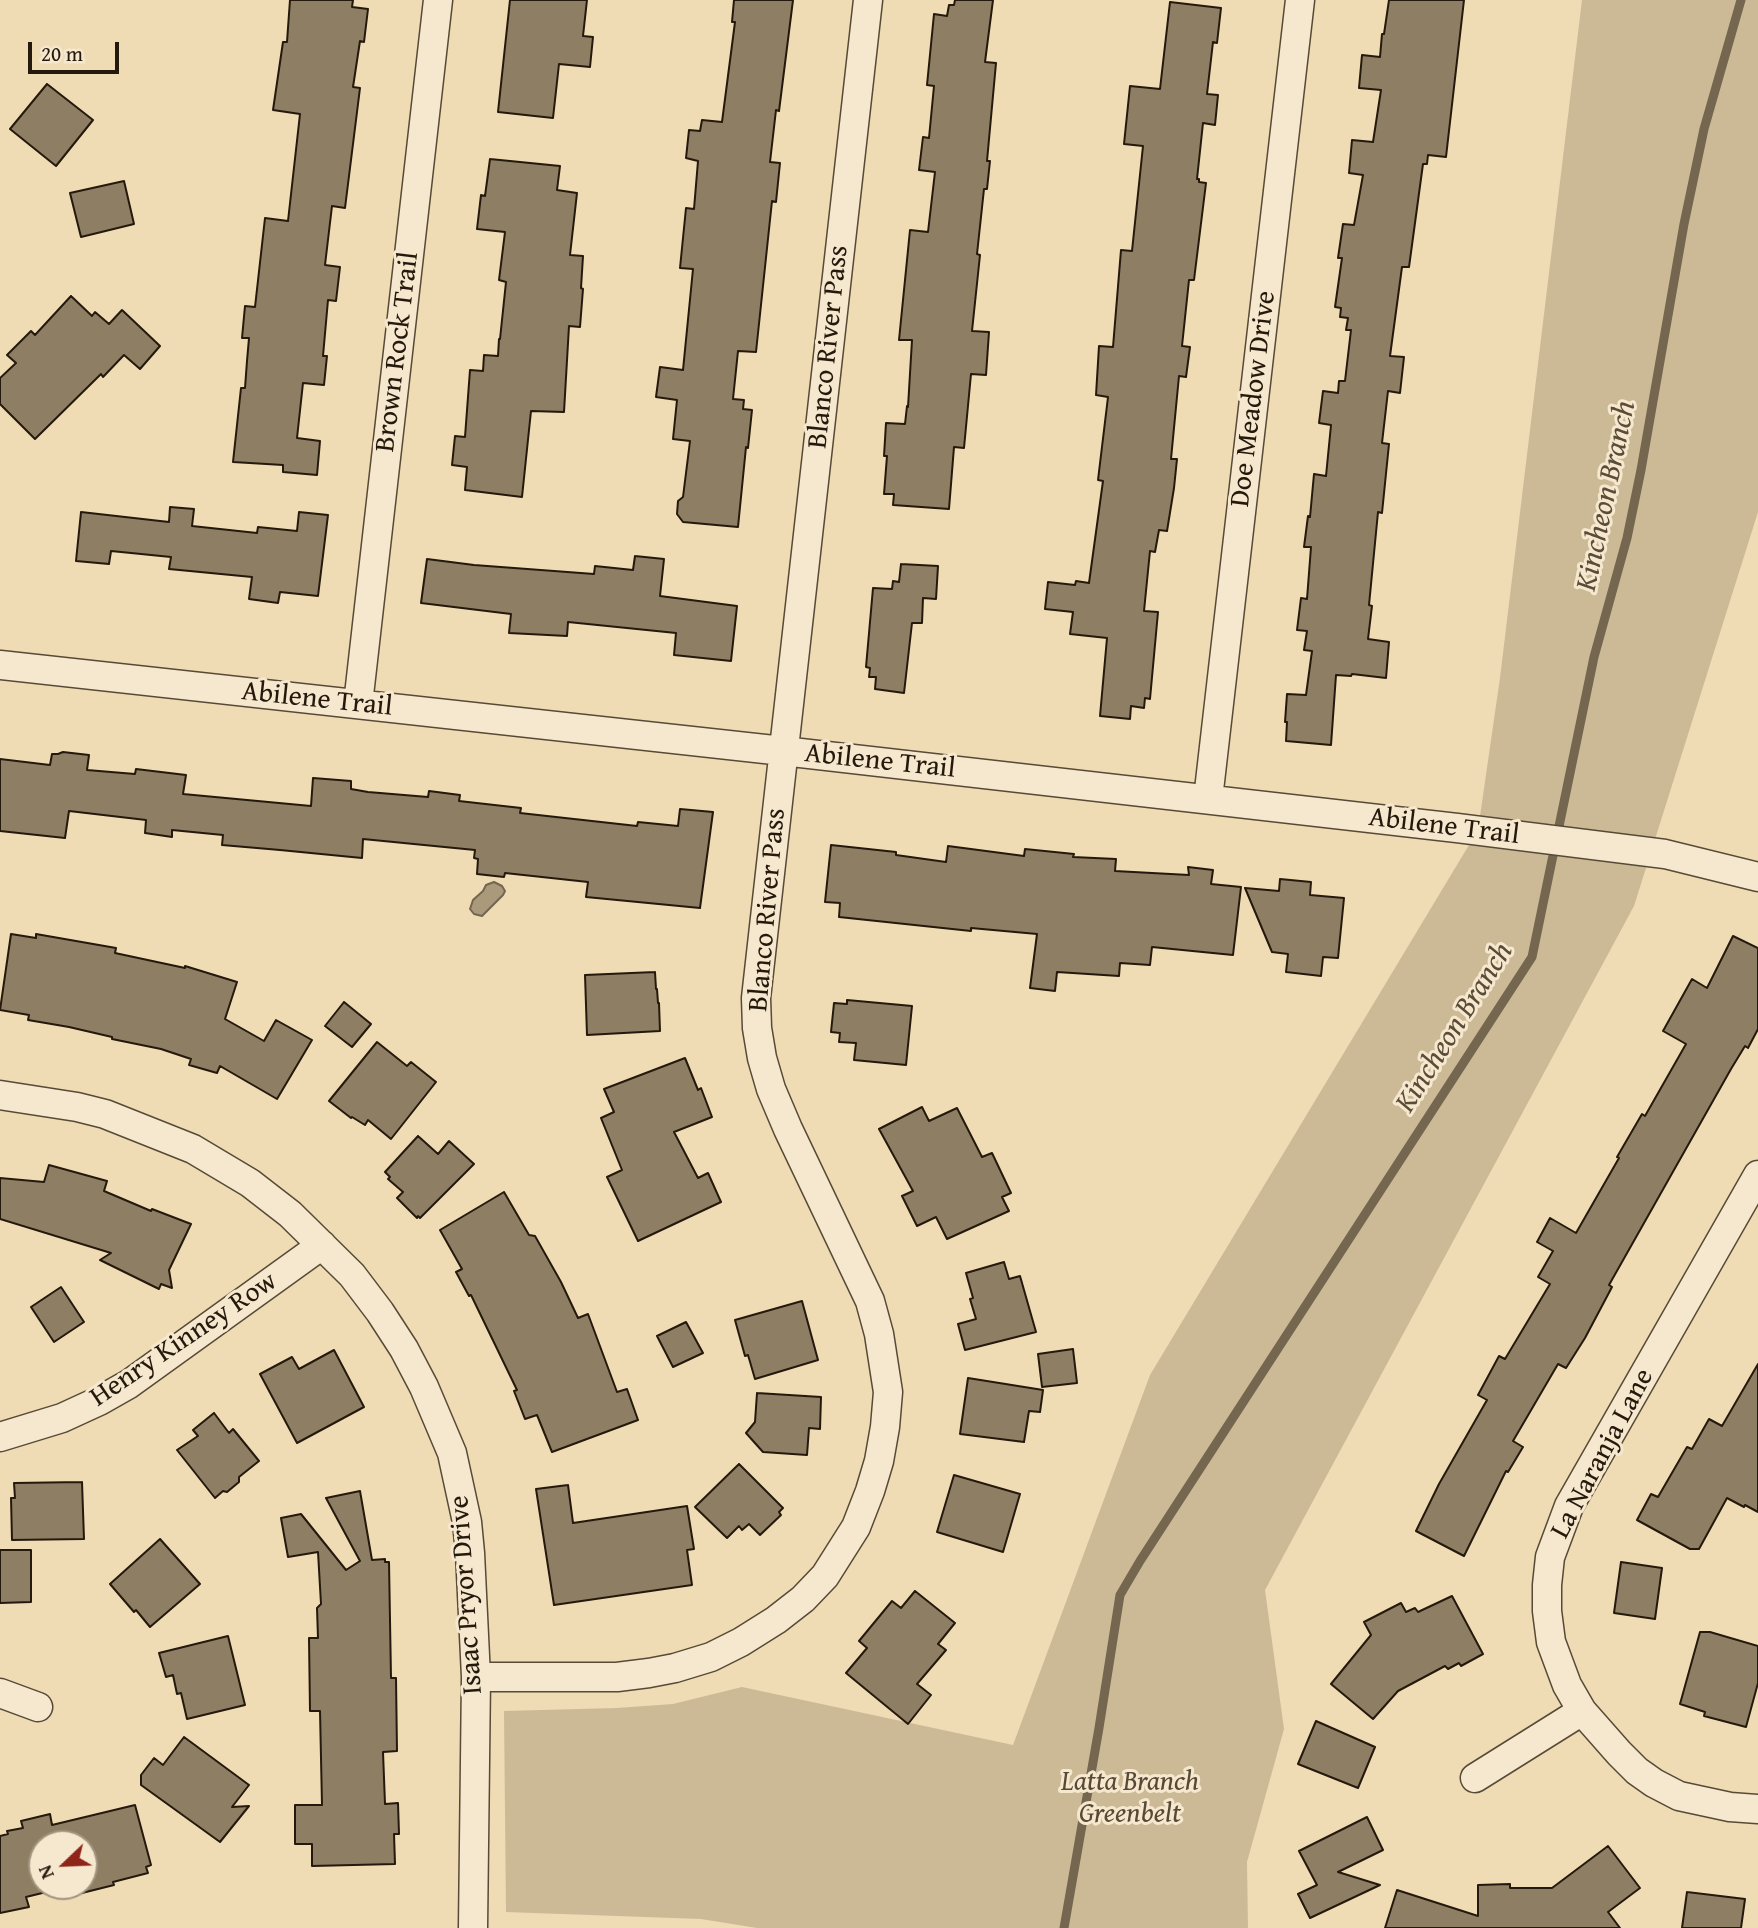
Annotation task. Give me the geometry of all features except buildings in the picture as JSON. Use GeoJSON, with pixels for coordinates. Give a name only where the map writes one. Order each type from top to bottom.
{"type":"FeatureCollection","features":[{"type":"Feature","properties":{"kind":"street","name":"Brown Rock Trail"},"geometry":{"type":"LineString","coordinates":[[358,704],[439,0]]}},
{"type":"Feature","properties":{"kind":"street","name":"Blanco River Pass"},"geometry":{"type":"LineString","coordinates":[[476,1676],[617,1677],[674,1668],[710,1657],[741,1642],[803,1599],[825,1576],[856,1527],[879,1461],[888,1392],[879,1334],[870,1301],[771,1089],[757,1028],[756,998],[868,0]]}},
{"type":"Feature","properties":{"kind":"street","name":"Doe Meadow Drive"},"geometry":{"type":"LineString","coordinates":[[1208,799],[1300,0]]}},
{"type":"Feature","properties":{"kind":"street","name":"Abilene Trail"},"geometry":{"type":"LineString","coordinates":[[0,665],[1457,828],[1665,854],[1758,877]]}},
{"type":"Feature","properties":{"kind":"street","name":"Isaac Pryor Drive"},"geometry":{"type":"LineString","coordinates":[[0,1095],[105,1114],[193,1149],[250,1183],[290,1214],[352,1275],[404,1349],[439,1419],[452,1453],[469,1543],[476,1676],[473,1928]]}},
{"type":"Feature","properties":{"kind":"street","name":"La Naranja Lane"},"geometry":{"type":"LineString","coordinates":[[1758,1175],[1569,1506],[1550,1557],[1547,1585],[1551,1642],[1567,1685],[1582,1711],[1619,1753],[1637,1771],[1679,1796],[1730,1807],[1758,1809]]}},
{"type":"Feature","properties":{"kind":"street","name":"Henry Kinney Row"},"geometry":{"type":"LineString","coordinates":[[0,1437],[62,1418],[129,1384],[322,1245]]}},
{"type":"Feature","properties":{"kind":"street"},"geometry":{"type":"LineString","coordinates":[[0,1693],[38,1707]]}},
{"type":"Feature","properties":{"kind":"street"},"geometry":{"type":"LineString","coordinates":[[1475,1778],[1582,1711]]}},
{"type":"Feature","properties":{"kind":"green space","name":"Latta Branch Greenbelt"},"geometry":{"type":"Polygon","coordinates":[[[1582,0],[1758,0],[1758,512],[1634,906],[1265,1590],[1284,1729],[1247,1862],[1248,1928],[757,1928],[701,1919],[506,1912],[504,1711],[673,1704],[742,1687],[1013,1745],[1150,1375],[1478,830],[1500,678],[1582,0]]]}},
{"type":"Feature","properties":{"kind":"shaded area"},"geometry":{"type":"Polygon","coordinates":[[[494,882],[502,886],[505,891],[503,895],[482,916],[474,914],[470,909],[473,900],[486,885],[494,882]]]}},
{"type":"Feature","properties":{"kind":"waterway","name":"Kincheon Branch"},"geometry":{"type":"LineString","coordinates":[[1064,1928],[1120,1595],[1532,957],[1594,657],[1627,538],[1704,129],[1741,0]]}}]}
